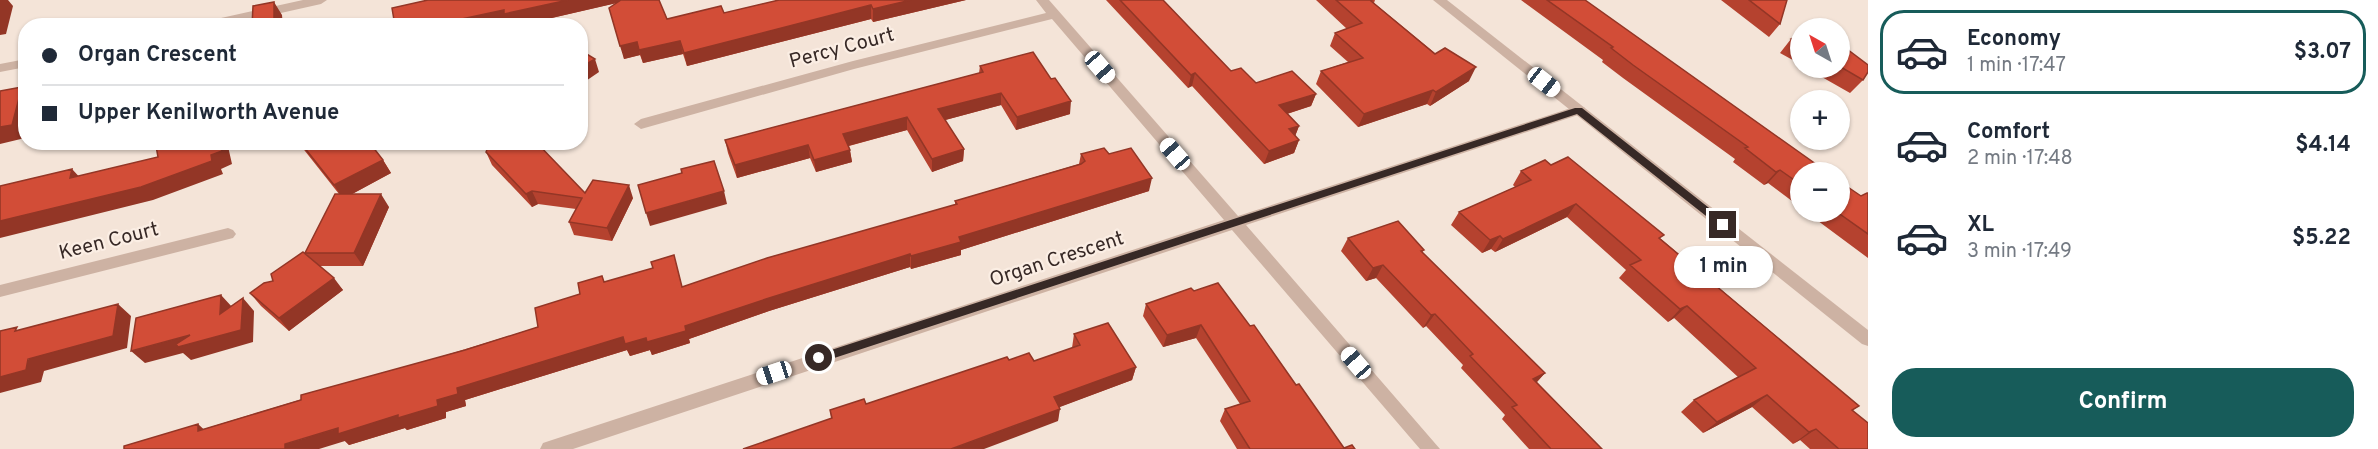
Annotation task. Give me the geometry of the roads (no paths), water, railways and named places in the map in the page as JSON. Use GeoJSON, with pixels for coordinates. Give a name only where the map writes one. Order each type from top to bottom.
{"type":"FeatureCollection","features":[{"type":"Feature","properties":{"kind":"street"},"geometry":{"type":"LineString","coordinates":[[239,18],[321,0]]}},
{"type":"Feature","properties":{"kind":"street"},"geometry":{"type":"LineString","coordinates":[[1042,0],[1431,449]]}},
{"type":"Feature","properties":{"kind":"street"},"geometry":{"type":"LineString","coordinates":[[1439,0],[1868,339]]}},
{"type":"Feature","properties":{"kind":"street","name":"Percy Court"},"geometry":{"type":"LineString","coordinates":[[641,124],[853,65],[1054,15]]}},
{"type":"Feature","properties":{"kind":"street"},"geometry":{"type":"LineString","coordinates":[[0,68],[18,65]]}},
{"type":"Feature","properties":{"kind":"street","name":"Organ Crescent"},"geometry":{"type":"LineString","coordinates":[[549,449],[707,395],[1579,110]]}},
{"type":"Feature","properties":{"kind":"street","name":"Keen Court"},"geometry":{"type":"LineString","coordinates":[[0,291],[228,234]]}}]}
